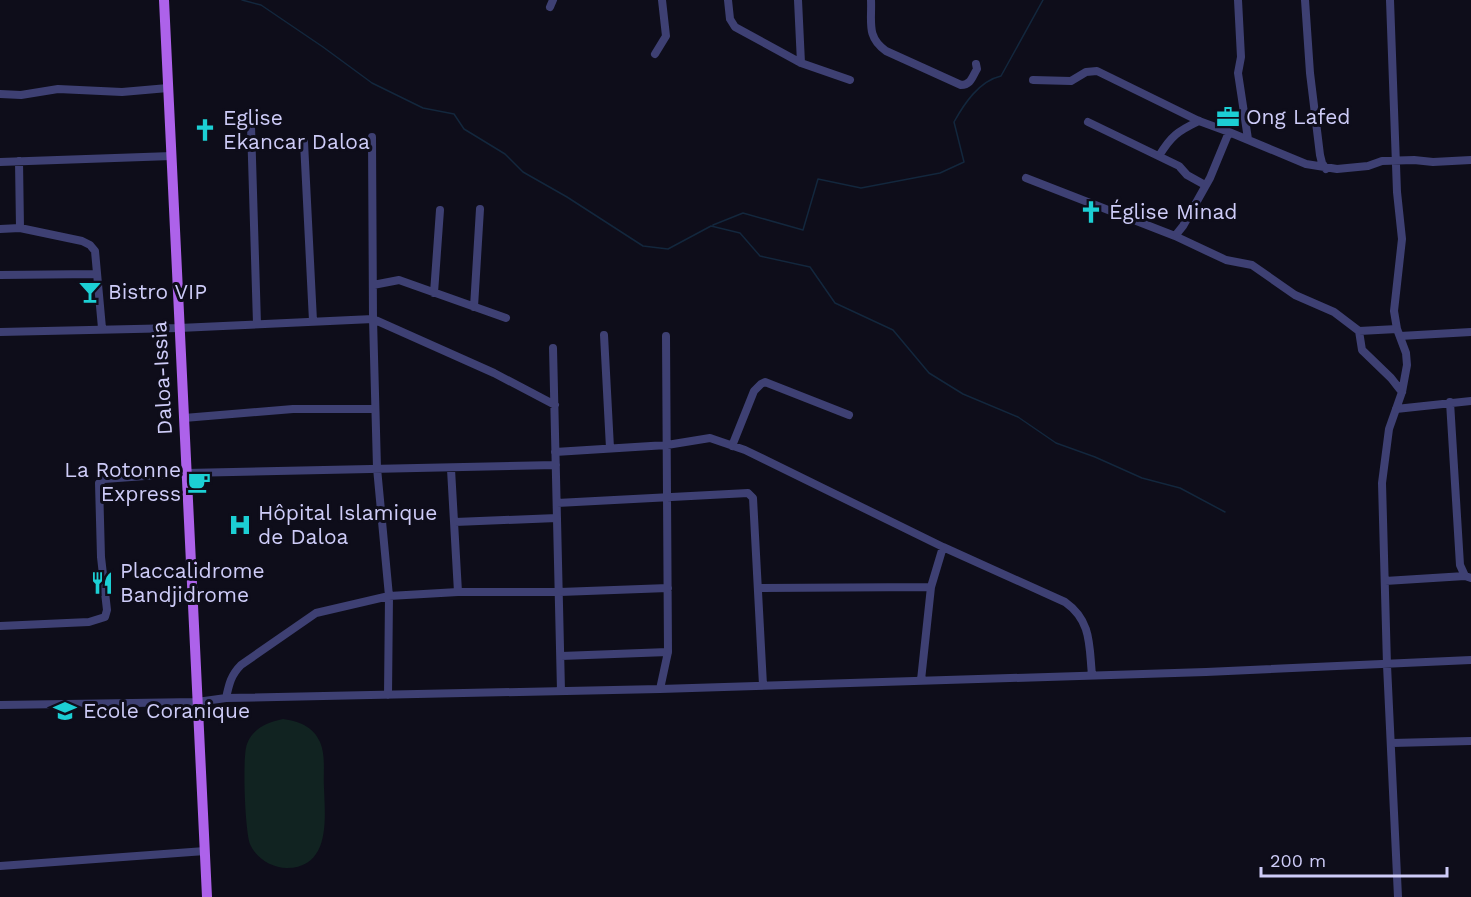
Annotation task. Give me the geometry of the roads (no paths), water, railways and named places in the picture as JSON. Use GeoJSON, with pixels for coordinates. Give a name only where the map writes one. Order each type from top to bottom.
{"type":"FeatureCollection","features":[{"type":"Feature","properties":{"kind":"main road","name":"Daloa-Issia"},"geometry":{"type":"LineString","coordinates":[[164,0],[207,897]]}},
{"type":"Feature","properties":{"kind":"street"},"geometry":{"type":"LineString","coordinates":[[656,54],[666,36],[662,0]]}},
{"type":"Feature","properties":{"kind":"street"},"geometry":{"type":"LineString","coordinates":[[728,0],[730,19],[735,27],[801,63],[850,80]]}},
{"type":"Feature","properties":{"kind":"street"},"geometry":{"type":"LineString","coordinates":[[798,0],[801,63]]}},
{"type":"Feature","properties":{"kind":"street"},"geometry":{"type":"LineString","coordinates":[[871,0],[871,34],[876,44],[886,51],[961,85],[972,80],[977,69],[976,64]]}},
{"type":"Feature","properties":{"kind":"street"},"geometry":{"type":"LineString","coordinates":[[1238,0],[1241,57],[1238,73],[1248,139]]}},
{"type":"Feature","properties":{"kind":"street"},"geometry":{"type":"LineString","coordinates":[[1305,0],[1310,73],[1320,155],[1326,169]]}},
{"type":"Feature","properties":{"kind":"street"},"geometry":{"type":"LineString","coordinates":[[1390,0],[1402,239],[1395,299],[1398,332],[1406,353],[1407,365],[1402,392],[1389,429],[1382,483],[1387,665],[1398,897]]}},
{"type":"Feature","properties":{"kind":"street"},"geometry":{"type":"LineString","coordinates":[[1033,80],[1071,81],[1086,72],[1097,71],[1199,121],[1306,164],[1326,169],[1354,168],[1382,161],[1471,160]]}},
{"type":"Feature","properties":{"kind":"street"},"geometry":{"type":"LineString","coordinates":[[0,94],[28,94],[58,89],[122,92],[168,88]]}},
{"type":"Feature","properties":{"kind":"street"},"geometry":{"type":"LineString","coordinates":[[1159,156],[1170,139],[1181,129],[1199,121]]}},
{"type":"Feature","properties":{"kind":"street"},"geometry":{"type":"LineString","coordinates":[[1088,122],[1179,166],[1187,175],[1205,185]]}},
{"type":"Feature","properties":{"kind":"street"},"geometry":{"type":"LineString","coordinates":[[250,126],[257,324]]}},
{"type":"Feature","properties":{"kind":"street"},"geometry":{"type":"LineString","coordinates":[[1175,236],[1183,226],[1214,170],[1229,132]]}},
{"type":"Feature","properties":{"kind":"street"},"geometry":{"type":"LineString","coordinates":[[372,137],[374,410],[376,468],[389,596],[388,695]]}},
{"type":"Feature","properties":{"kind":"street"},"geometry":{"type":"LineString","coordinates":[[304,142],[313,321]]}},
{"type":"Feature","properties":{"kind":"street"},"geometry":{"type":"LineString","coordinates":[[0,162],[172,156]]}},
{"type":"Feature","properties":{"kind":"street"},"geometry":{"type":"LineString","coordinates":[[19,161],[20,228]]}},
{"type":"Feature","properties":{"kind":"street"},"geometry":{"type":"LineString","coordinates":[[1026,178],[1175,236],[1226,260],[1258,268],[1295,295],[1334,312],[1359,331],[1471,332]]}},
{"type":"Feature","properties":{"kind":"street"},"geometry":{"type":"LineString","coordinates":[[474,307],[480,209]]}},
{"type":"Feature","properties":{"kind":"street"},"geometry":{"type":"LineString","coordinates":[[434,292],[440,210]]}},
{"type":"Feature","properties":{"kind":"street"},"geometry":{"type":"LineString","coordinates":[[0,229],[20,228],[82,241],[90,245],[95,251],[102,328]]}},
{"type":"Feature","properties":{"kind":"street"},"geometry":{"type":"LineString","coordinates":[[0,275],[97,274]]}},
{"type":"Feature","properties":{"kind":"street"},"geometry":{"type":"LineString","coordinates":[[373,285],[399,280],[506,318]]}},
{"type":"Feature","properties":{"kind":"street"},"geometry":{"type":"LineString","coordinates":[[0,332],[179,328],[373,319],[494,373],[555,405]]}},
{"type":"Feature","properties":{"kind":"street"},"geometry":{"type":"LineString","coordinates":[[1359,331],[1362,351],[1391,378],[1402,392]]}},
{"type":"Feature","properties":{"kind":"street"},"geometry":{"type":"LineString","coordinates":[[604,335],[610,448]]}},
{"type":"Feature","properties":{"kind":"street"},"geometry":{"type":"LineString","coordinates":[[660,689],[668,652],[666,336]]}},
{"type":"Feature","properties":{"kind":"street"},"geometry":{"type":"LineString","coordinates":[[553,348],[561,691]]}},
{"type":"Feature","properties":{"kind":"street"},"geometry":{"type":"LineString","coordinates":[[732,446],[754,391],[765,382],[849,415]]}},
{"type":"Feature","properties":{"kind":"street"},"geometry":{"type":"LineString","coordinates":[[1396,408],[1471,401]]}},
{"type":"Feature","properties":{"kind":"street"},"geometry":{"type":"LineString","coordinates":[[1450,402],[1460,565],[1468,577]]}},
{"type":"Feature","properties":{"kind":"street"},"geometry":{"type":"LineString","coordinates":[[184,418],[292,409],[374,410]]}},
{"type":"Feature","properties":{"kind":"street"},"geometry":{"type":"LineString","coordinates":[[555,452],[667,445],[711,438],[745,450],[943,547],[1065,602],[1072,607],[1086,626],[1092,675]]}},
{"type":"Feature","properties":{"kind":"street"},"geometry":{"type":"LineString","coordinates":[[0,626],[89,622],[105,616],[107,610],[101,556],[99,483],[104,479],[186,473],[556,465]]}},
{"type":"Feature","properties":{"kind":"street"},"geometry":{"type":"LineString","coordinates":[[451,469],[458,592]]}},
{"type":"Feature","properties":{"kind":"street"},"geometry":{"type":"LineString","coordinates":[[557,503],[748,493],[753,498],[763,686]]}},
{"type":"Feature","properties":{"kind":"street"},"geometry":{"type":"LineString","coordinates":[[455,522],[557,518]]}},
{"type":"Feature","properties":{"kind":"street"},"geometry":{"type":"LineString","coordinates":[[921,680],[931,587],[943,547]]}},
{"type":"Feature","properties":{"kind":"street"},"geometry":{"type":"LineString","coordinates":[[1385,581],[1468,577]]}},
{"type":"Feature","properties":{"kind":"street"},"geometry":{"type":"LineString","coordinates":[[759,588],[931,587]]}},
{"type":"Feature","properties":{"kind":"street"},"geometry":{"type":"LineString","coordinates":[[226,698],[229,682],[241,665],[316,613],[389,596],[458,592],[560,592],[668,588]]}},
{"type":"Feature","properties":{"kind":"street"},"geometry":{"type":"LineString","coordinates":[[561,656],[668,652]]}},
{"type":"Feature","properties":{"kind":"street"},"geometry":{"type":"LineString","coordinates":[[0,705],[197,702],[226,698],[763,686],[1387,665],[1471,660]]}},
{"type":"Feature","properties":{"kind":"street"},"geometry":{"type":"LineString","coordinates":[[1392,743],[1471,741]]}},
{"type":"Feature","properties":{"kind":"street"},"geometry":{"type":"LineString","coordinates":[[0,866],[205,851]]}},
{"type":"Feature","properties":{"kind":"waterway"},"geometry":{"type":"LineString","coordinates":[[242,0],[261,5],[372,83],[423,108],[454,114],[464,129],[505,154],[523,172],[567,197],[643,246],[668,249],[711,226],[740,233],[760,256],[810,267],[835,303],[893,330],[929,373],[963,394],[1018,417],[1056,443],[1142,478],[1180,488],[1225,512]]}},
{"type":"Feature","properties":{"kind":"waterway"},"geometry":{"type":"LineString","coordinates":[[713,225],[743,213],[803,230],[818,179],[861,188],[940,173],[964,162],[954,122],[967,101],[979,88],[1001,76],[1043,0]]}},
{"type":"Feature","properties":{"kind":"place","name":"Ong Lafed"},"geometry":{"type":"Point","coordinates":[1228,117]}},
{"type":"Feature","properties":{"kind":"place","name":"Eglise Ekancar Daloa"},"geometry":{"type":"Point","coordinates":[205,130]}},
{"type":"Feature","properties":{"kind":"place","name":"Église Minad"},"geometry":{"type":"Point","coordinates":[1091,212]}},
{"type":"Feature","properties":{"kind":"place","name":"Bistro VIP"},"geometry":{"type":"Point","coordinates":[90,292]}},
{"type":"Feature","properties":{"kind":"place","name":"La Rotonne Express"},"geometry":{"type":"Point","coordinates":[199,482]}},
{"type":"Feature","properties":{"kind":"place","name":"Hôpital Islamique de Daloa"},"geometry":{"type":"Point","coordinates":[240,525]}},
{"type":"Feature","properties":{"kind":"place","name":"Placcalidrome Bandjidrome"},"geometry":{"type":"Point","coordinates":[102,583]}},
{"type":"Feature","properties":{"kind":"place","name":"Ecole Coranique"},"geometry":{"type":"Point","coordinates":[65,711]}}]}
